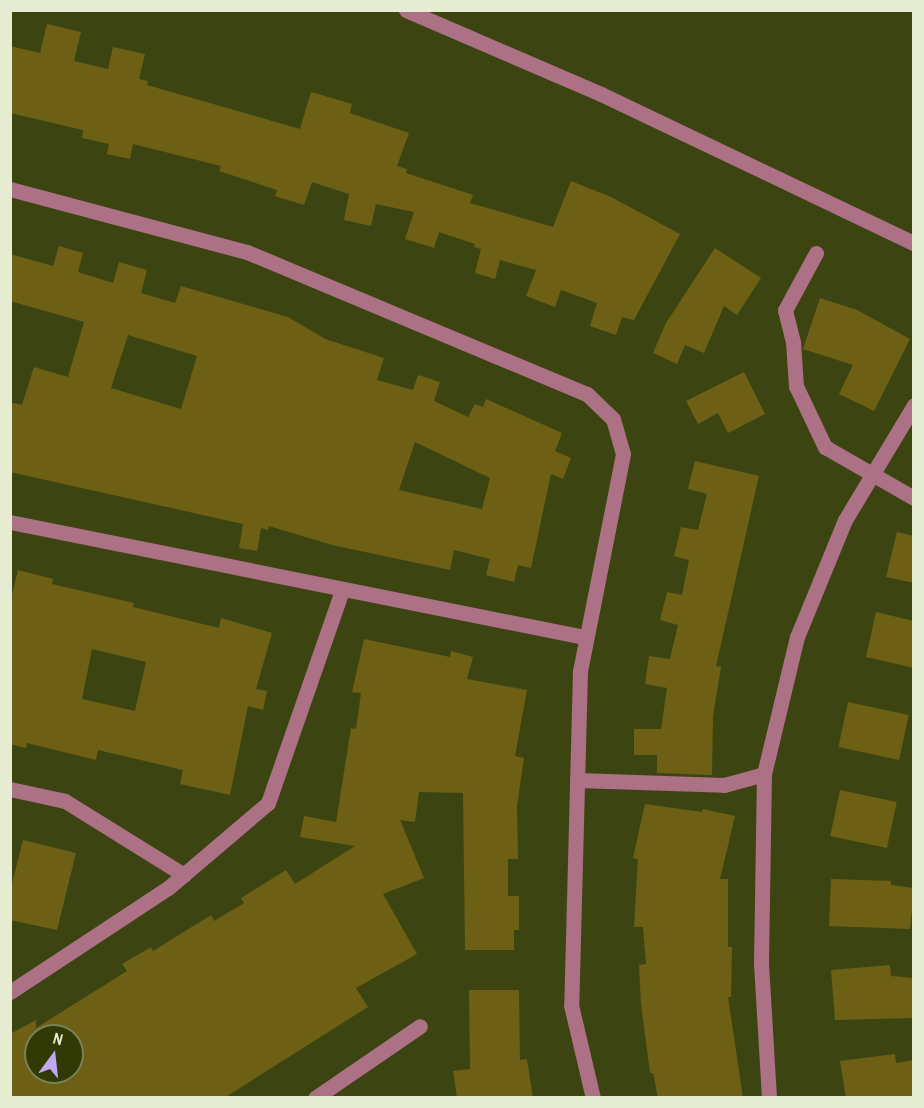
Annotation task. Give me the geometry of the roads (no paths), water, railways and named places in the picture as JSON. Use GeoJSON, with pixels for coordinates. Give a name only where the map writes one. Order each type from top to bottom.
{"type":"FeatureCollection","features":[{"type":"Feature","properties":{"kind":"street"},"geometry":{"type":"LineString","coordinates":[[406,10],[601,94],[914,243]]}},
{"type":"Feature","properties":{"kind":"street"},"geometry":{"type":"LineString","coordinates":[[10,189],[247,252],[586,394],[613,419],[623,454],[584,637],[577,780],[571,1005],[593,1098]]}},
{"type":"Feature","properties":{"kind":"street"},"geometry":{"type":"LineString","coordinates":[[816,253],[785,310],[793,342],[795,386],[825,447],[872,477],[914,498]]}},
{"type":"Feature","properties":{"kind":"street"},"geometry":{"type":"LineString","coordinates":[[770,1098],[761,963],[764,774],[797,637],[845,520],[914,405]]}},
{"type":"Feature","properties":{"kind":"street"},"geometry":{"type":"LineString","coordinates":[[10,522],[584,637]]}},
{"type":"Feature","properties":{"kind":"street"},"geometry":{"type":"LineString","coordinates":[[10,992],[184,875],[268,803],[342,590]]}},
{"type":"Feature","properties":{"kind":"street"},"geometry":{"type":"LineString","coordinates":[[577,780],[724,785],[764,774]]}},
{"type":"Feature","properties":{"kind":"street"},"geometry":{"type":"LineString","coordinates":[[10,789],[65,801],[184,875]]}},
{"type":"Feature","properties":{"kind":"street"},"geometry":{"type":"LineString","coordinates":[[315,1098],[420,1026]]}}]}
